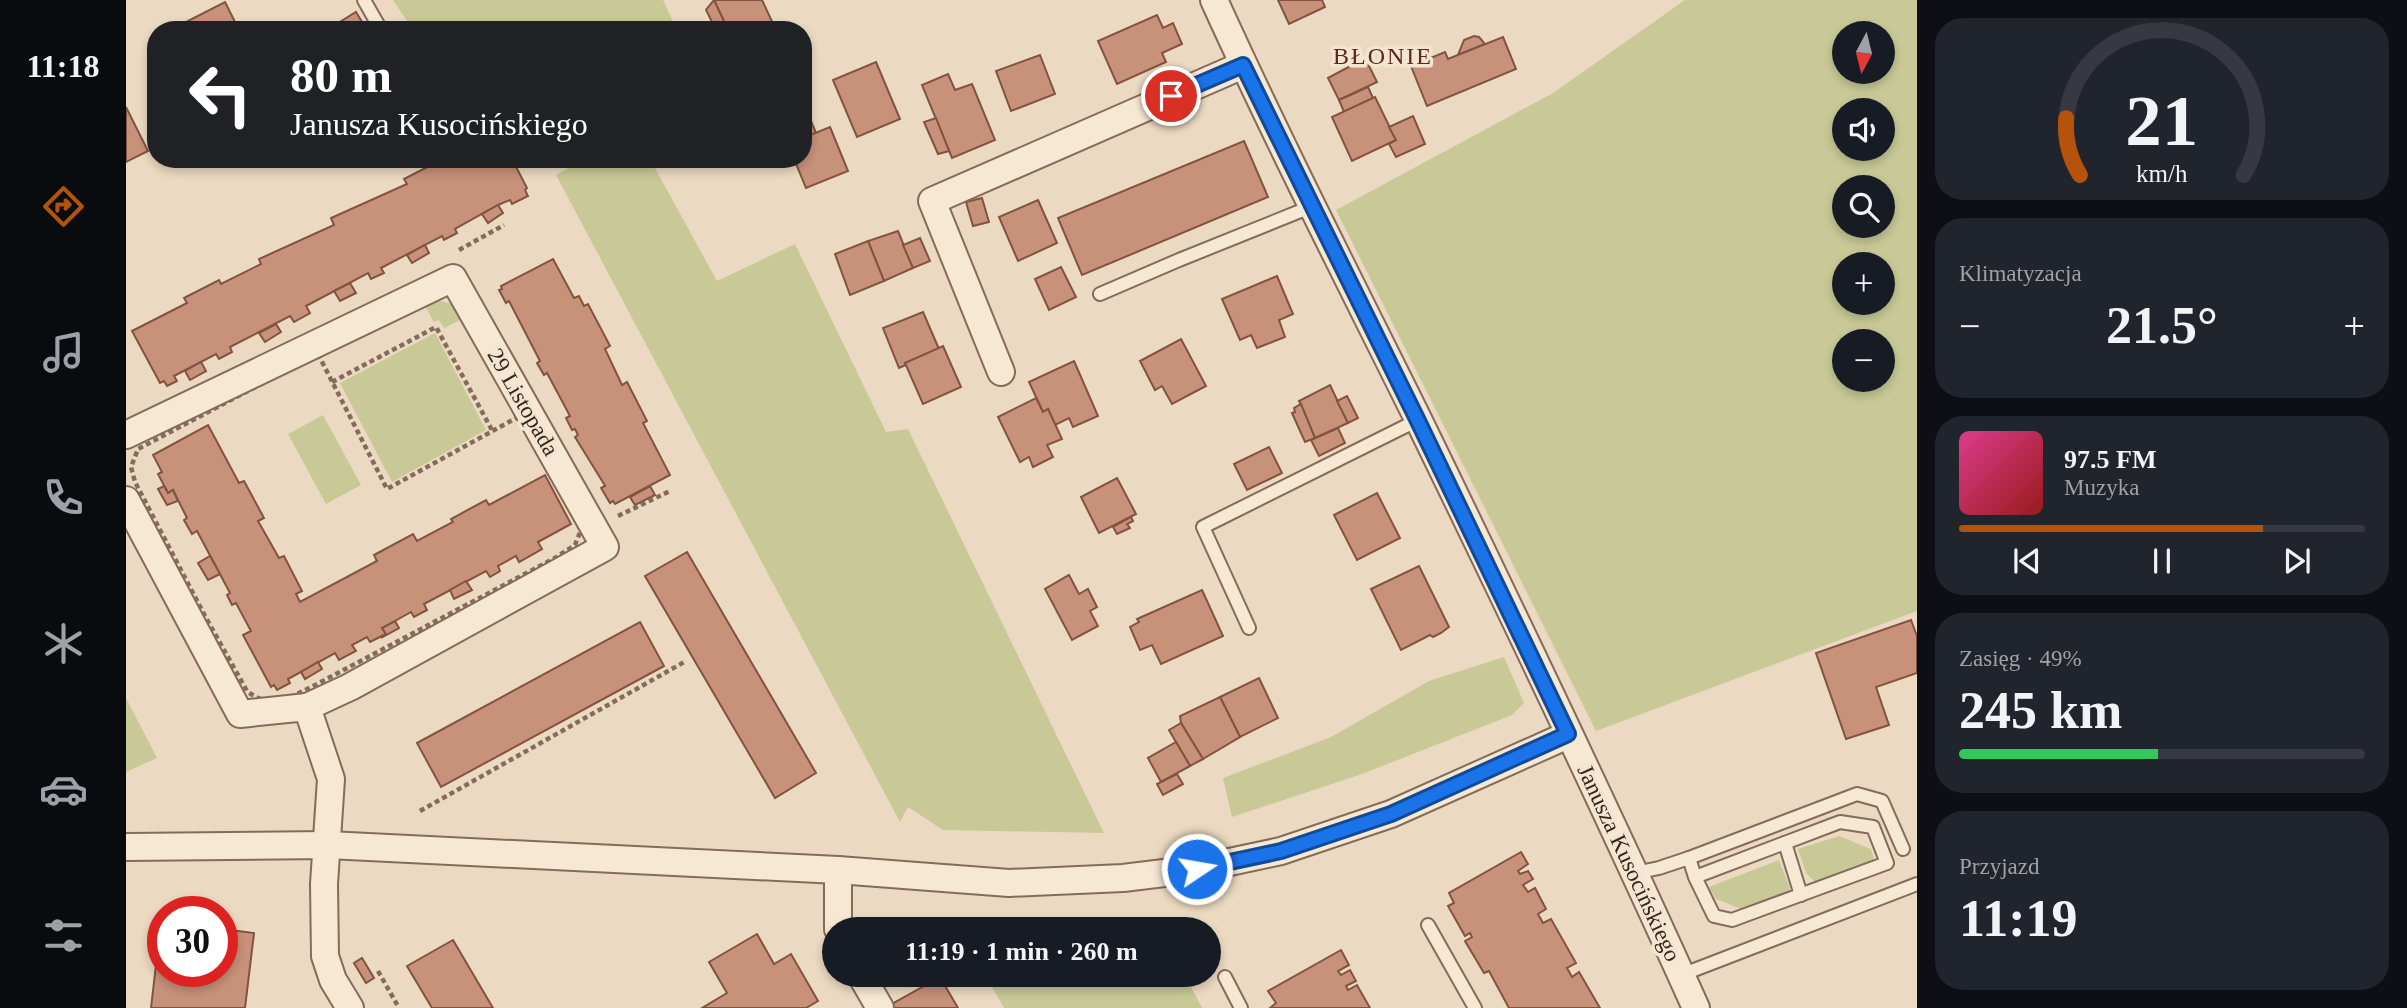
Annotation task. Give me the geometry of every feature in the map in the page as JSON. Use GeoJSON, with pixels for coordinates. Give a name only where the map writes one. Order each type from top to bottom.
{"type":"FeatureCollection","features":[{"type":"Feature","properties":{"kind":"street","name":"Janusza Kusocińskiego"},"geometry":{"type":"LineString","coordinates":[[1214,0],[1243,65],[1635,873],[1696,1008]]}},
{"type":"Feature","properties":{"kind":"street"},"geometry":{"type":"LineString","coordinates":[[1000,372],[932,201],[1243,65]]}},
{"type":"Feature","properties":{"kind":"street","name":"29 Listopada"},"geometry":{"type":"LineString","coordinates":[[126,435],[453,278],[605,547],[350,687],[307,707],[240,714],[126,500]]}},
{"type":"Feature","properties":{"kind":"street"},"geometry":{"type":"LineString","coordinates":[[307,707],[331,779],[323,934],[325,956],[333,980],[350,1008]]}},
{"type":"Feature","properties":{"kind":"street"},"geometry":{"type":"LineString","coordinates":[[126,847],[328,845],[838,870],[1009,883],[1123,878],[1197,869],[1281,851],[1391,814],[1568,734]]}},
{"type":"Feature","properties":{"kind":"street"},"geometry":{"type":"LineString","coordinates":[[838,870],[838,917]]}},
{"type":"Feature","properties":{"kind":"street"},"geometry":{"type":"LineString","coordinates":[[868,987],[880,1008]]}},
{"type":"Feature","properties":{"kind":"lane"},"geometry":{"type":"LineString","coordinates":[[364,0],[376,21]]}},
{"type":"Feature","properties":{"kind":"lane"},"geometry":{"type":"LineString","coordinates":[[1100,295],[1313,206]]}},
{"type":"Feature","properties":{"kind":"lane"},"geometry":{"type":"LineString","coordinates":[[1249,628],[1203,527],[1418,421]]}},
{"type":"Feature","properties":{"kind":"lane"},"geometry":{"type":"LineString","coordinates":[[1635,873],[1689,858],[1857,794],[1882,801],[1903,849]]}},
{"type":"Feature","properties":{"kind":"lane"},"geometry":{"type":"LineString","coordinates":[[1689,858],[1695,877],[1714,916],[1732,920],[1887,863],[1873,827],[1840,822],[1695,877]]}},
{"type":"Feature","properties":{"kind":"lane"},"geometry":{"type":"LineString","coordinates":[[1785,843],[1801,895]]}},
{"type":"Feature","properties":{"kind":"lane"},"geometry":{"type":"LineString","coordinates":[[1681,975],[1917,884]]}},
{"type":"Feature","properties":{"kind":"lane"},"geometry":{"type":"LineString","coordinates":[[1428,925],[1475,1008]]}},
{"type":"Feature","properties":{"kind":"lane"},"geometry":{"type":"LineString","coordinates":[[1225,977],[1241,1008]]}},
{"type":"Feature","properties":{"kind":"path"},"geometry":{"type":"LineString","coordinates":[[332,382],[436,327],[493,432]]}},
{"type":"Feature","properties":{"kind":"path"},"geometry":{"type":"LineString","coordinates":[[318,354],[387,489],[493,432],[518,418],[581,530],[575,545],[450,615],[287,699],[273,702],[256,698],[247,691],[135,482],[131,467],[138,449],[318,354]]}},
{"type":"Feature","properties":{"kind":"path"},"geometry":{"type":"LineString","coordinates":[[609,518],[622,516],[670,491]]}},
{"type":"Feature","properties":{"kind":"path"},"geometry":{"type":"LineString","coordinates":[[421,811],[686,661]]}},
{"type":"Feature","properties":{"kind":"path"},"geometry":{"type":"LineString","coordinates":[[378,971],[399,1008]]}},
{"type":"Feature","properties":{"kind":"green space"},"geometry":{"type":"Polygon","coordinates":[[[393,0],[663,0],[673,21],[407,21],[393,0]]]}},
{"type":"Feature","properties":{"kind":"green space"},"geometry":{"type":"Polygon","coordinates":[[[1685,0],[1917,0],[1917,611],[1596,731],[1336,210],[1553,93],[1685,0]]]}},
{"type":"Feature","properties":{"kind":"green space"},"geometry":{"type":"Polygon","coordinates":[[[569,168],[655,168],[717,281],[795,244],[886,432],[908,429],[1104,833],[943,830],[908,807],[900,822],[556,175],[569,168]]]}},
{"type":"Feature","properties":{"kind":"green space"},"geometry":{"type":"Polygon","coordinates":[[[434,299],[452,304],[464,318],[444,328],[439,320],[434,322],[423,302],[434,299]]]}},
{"type":"Feature","properties":{"kind":"green space"},"geometry":{"type":"Polygon","coordinates":[[[435,333],[486,430],[392,482],[340,383],[435,333]]]}},
{"type":"Feature","properties":{"kind":"green space"},"geometry":{"type":"Polygon","coordinates":[[[323,415],[361,485],[326,504],[288,434],[323,415]]]}},
{"type":"Feature","properties":{"kind":"green space"},"geometry":{"type":"Polygon","coordinates":[[[1504,657],[1524,703],[1512,715],[1362,774],[1232,817],[1223,778],[1331,737],[1429,681],[1504,657]]]}},
{"type":"Feature","properties":{"kind":"green space"},"geometry":{"type":"Polygon","coordinates":[[[126,698],[157,758],[126,772],[126,698]]]}},
{"type":"Feature","properties":{"kind":"green space"},"geometry":{"type":"Polygon","coordinates":[[[1839,836],[1871,849],[1875,863],[1817,884],[1806,873],[1798,849],[1839,836]]]}},
{"type":"Feature","properties":{"kind":"green space"},"geometry":{"type":"Polygon","coordinates":[[[1779,860],[1790,889],[1785,896],[1746,911],[1716,899],[1709,887],[1779,860]]]}},
{"type":"Feature","properties":{"kind":"green space"},"geometry":{"type":"Polygon","coordinates":[[[992,987],[1191,987],[1202,1008],[1004,1008],[992,987]]]}},
{"type":"Feature","properties":{"kind":"building"},"geometry":{"type":"Polygon","coordinates":[[[714,0],[762,0],[772,21],[724,21],[714,0]]]}},
{"type":"Feature","properties":{"kind":"building"},"geometry":{"type":"Polygon","coordinates":[[[714,0],[724,21],[712,21],[706,10],[714,0]]]}},
{"type":"Feature","properties":{"kind":"building"},"geometry":{"type":"Polygon","coordinates":[[[1278,0],[1322,0],[1325,7],[1289,24],[1278,0]]]}},
{"type":"Feature","properties":{"kind":"building"},"geometry":{"type":"Polygon","coordinates":[[[225,2],[234,21],[188,21],[225,2]]]}},
{"type":"Feature","properties":{"kind":"building"},"geometry":{"type":"Polygon","coordinates":[[[356,12],[362,21],[342,21],[356,12]]]}},
{"type":"Feature","properties":{"kind":"building"},"geometry":{"type":"Polygon","coordinates":[[[1157,15],[1163,28],[1173,23],[1182,44],[1162,53],[1166,62],[1117,84],[1098,41],[1157,15]]]}},
{"type":"Feature","properties":{"kind":"building"},"geometry":{"type":"Polygon","coordinates":[[[1479,37],[1485,44],[1458,55],[1464,40],[1479,37]]]}},
{"type":"Feature","properties":{"kind":"building"},"geometry":{"type":"Polygon","coordinates":[[[1503,37],[1516,69],[1427,106],[1411,66],[1445,52],[1448,59],[1503,37]]]}},
{"type":"Feature","properties":{"kind":"building"},"geometry":{"type":"Polygon","coordinates":[[[1040,55],[1055,94],[1011,111],[996,71],[1040,55]]]}},
{"type":"Feature","properties":{"kind":"building"},"geometry":{"type":"Polygon","coordinates":[[[1365,58],[1377,82],[1339,100],[1328,78],[1365,58]]]}},
{"type":"Feature","properties":{"kind":"building"},"geometry":{"type":"Polygon","coordinates":[[[876,62],[900,119],[857,137],[833,80],[876,62]]]}},
{"type":"Feature","properties":{"kind":"building"},"geometry":{"type":"Polygon","coordinates":[[[948,74],[955,90],[972,84],[995,140],[952,158],[922,85],[948,74]]]}},
{"type":"Feature","properties":{"kind":"building"},"geometry":{"type":"Polygon","coordinates":[[[1368,87],[1373,98],[1344,112],[1339,100],[1368,87]]]}},
{"type":"Feature","properties":{"kind":"building"},"geometry":{"type":"Polygon","coordinates":[[[1375,97],[1396,140],[1352,161],[1332,117],[1375,97]]]}},
{"type":"Feature","properties":{"kind":"building"},"geometry":{"type":"Polygon","coordinates":[[[126,107],[147,152],[126,162],[126,107]]]}},
{"type":"Feature","properties":{"kind":"building"},"geometry":{"type":"Polygon","coordinates":[[[1413,116],[1425,144],[1396,157],[1389,144],[1396,140],[1389,127],[1413,116]]]}},
{"type":"Feature","properties":{"kind":"building"},"geometry":{"type":"Polygon","coordinates":[[[936,118],[949,151],[938,154],[924,122],[936,118]]]}},
{"type":"Feature","properties":{"kind":"building"},"geometry":{"type":"Polygon","coordinates":[[[830,127],[848,171],[806,188],[798,168],[812,168],[812,134],[830,127]]]}},
{"type":"Feature","properties":{"kind":"building"},"geometry":{"type":"Polygon","coordinates":[[[1244,141],[1268,197],[1082,275],[1058,218],[1244,141]]]}},
{"type":"Feature","properties":{"kind":"building"},"geometry":{"type":"Polygon","coordinates":[[[425,168],[517,168],[528,196],[512,204],[510,200],[498,205],[455,229],[457,233],[444,240],[442,236],[381,268],[384,273],[371,279],[368,273],[306,306],[310,313],[294,322],[290,316],[230,347],[232,352],[219,359],[216,354],[174,376],[177,381],[167,386],[164,381],[160,383],[132,331],[187,303],[184,298],[219,280],[221,284],[261,264],[259,259],[334,225],[331,218],[407,184],[404,179],[425,168]]]}},
{"type":"Feature","properties":{"kind":"building"},"geometry":{"type":"Polygon","coordinates":[[[982,198],[989,222],[973,226],[966,202],[982,198]]]}},
{"type":"Feature","properties":{"kind":"building"},"geometry":{"type":"Polygon","coordinates":[[[1038,200],[1057,243],[1018,261],[999,217],[1038,200]]]}},
{"type":"Feature","properties":{"kind":"building"},"geometry":{"type":"Polygon","coordinates":[[[498,205],[503,213],[488,223],[482,214],[498,205]]]}},
{"type":"Feature","properties":{"kind":"building"},"geometry":{"type":"Polygon","coordinates":[[[898,231],[913,268],[884,281],[868,241],[898,231]]]}},
{"type":"Feature","properties":{"kind":"building"},"geometry":{"type":"Polygon","coordinates":[[[920,238],[930,261],[913,268],[903,245],[920,238]]]}},
{"type":"Feature","properties":{"kind":"building"},"geometry":{"type":"Polygon","coordinates":[[[868,241],[884,281],[850,295],[835,254],[868,241]]]}},
{"type":"Feature","properties":{"kind":"building"},"geometry":{"type":"Polygon","coordinates":[[[425,245],[429,253],[412,263],[407,255],[425,245]]]}},
{"type":"Feature","properties":{"kind":"building"},"geometry":{"type":"Polygon","coordinates":[[[553,259],[574,298],[579,296],[584,306],[588,304],[610,346],[605,349],[622,385],[627,382],[647,421],[643,423],[670,475],[615,504],[613,501],[610,503],[601,488],[605,486],[575,437],[578,435],[575,429],[572,430],[566,418],[570,416],[547,373],[544,375],[537,363],[540,361],[509,301],[506,303],[499,290],[502,289],[501,286],[553,259]]]}},
{"type":"Feature","properties":{"kind":"building"},"geometry":{"type":"Polygon","coordinates":[[[1061,267],[1076,297],[1049,310],[1035,279],[1061,267]]]}},
{"type":"Feature","properties":{"kind":"building"},"geometry":{"type":"Polygon","coordinates":[[[1277,276],[1293,314],[1279,320],[1285,337],[1257,348],[1251,335],[1240,340],[1222,299],[1277,276]]]}},
{"type":"Feature","properties":{"kind":"building"},"geometry":{"type":"Polygon","coordinates":[[[350,283],[356,293],[340,301],[334,291],[350,283]]]}},
{"type":"Feature","properties":{"kind":"building"},"geometry":{"type":"Polygon","coordinates":[[[923,312],[939,349],[899,368],[883,328],[923,312]]]}},
{"type":"Feature","properties":{"kind":"building"},"geometry":{"type":"Polygon","coordinates":[[[276,324],[281,332],[265,342],[259,333],[276,324]]]}},
{"type":"Feature","properties":{"kind":"building"},"geometry":{"type":"Polygon","coordinates":[[[1181,339],[1206,386],[1172,404],[1162,386],[1155,390],[1140,361],[1181,339]]]}},
{"type":"Feature","properties":{"kind":"building"},"geometry":{"type":"Polygon","coordinates":[[[943,346],[961,387],[923,404],[905,363],[943,346]]]}},
{"type":"Feature","properties":{"kind":"building"},"geometry":{"type":"Polygon","coordinates":[[[1074,361],[1098,416],[1073,427],[1069,418],[1055,425],[1048,409],[1043,412],[1029,382],[1074,361]]]}},
{"type":"Feature","properties":{"kind":"building"},"geometry":{"type":"Polygon","coordinates":[[[201,362],[206,371],[190,380],[185,371],[201,362]]]}},
{"type":"Feature","properties":{"kind":"building"},"geometry":{"type":"Polygon","coordinates":[[[1330,385],[1348,423],[1315,438],[1299,401],[1330,385]]]}},
{"type":"Feature","properties":{"kind":"building"},"geometry":{"type":"Polygon","coordinates":[[[1347,396],[1358,418],[1348,423],[1337,401],[1347,396]]]}},
{"type":"Feature","properties":{"kind":"building"},"geometry":{"type":"Polygon","coordinates":[[[1036,398],[1043,412],[1048,409],[1062,439],[1047,445],[1053,457],[1033,467],[1029,457],[1020,462],[998,417],[1036,398]]]}},
{"type":"Feature","properties":{"kind":"building"},"geometry":{"type":"Polygon","coordinates":[[[1301,404],[1315,438],[1305,442],[1292,413],[1295,412],[1294,408],[1301,404]]]}},
{"type":"Feature","properties":{"kind":"building"},"geometry":{"type":"Polygon","coordinates":[[[208,425],[239,483],[244,481],[264,518],[258,521],[279,558],[284,556],[302,591],[296,594],[300,602],[377,561],[374,555],[413,534],[417,541],[486,500],[489,505],[545,475],[571,524],[538,542],[542,549],[519,562],[516,556],[498,566],[500,571],[490,577],[486,571],[424,604],[427,610],[414,617],[411,612],[382,628],[386,634],[370,642],[367,637],[352,645],[356,651],[339,660],[335,653],[288,679],[290,683],[277,690],[274,685],[271,687],[243,635],[251,631],[236,603],[232,605],[227,595],[230,593],[197,531],[192,534],[184,520],[187,518],[173,490],[168,493],[158,474],[162,472],[153,455],[208,425]]]}},
{"type":"Feature","properties":{"kind":"building"},"geometry":{"type":"Polygon","coordinates":[[[1338,428],[1345,443],[1319,456],[1311,440],[1338,428]]]}},
{"type":"Feature","properties":{"kind":"building"},"geometry":{"type":"Polygon","coordinates":[[[1269,447],[1282,473],[1247,490],[1234,464],[1269,447]]]}},
{"type":"Feature","properties":{"kind":"building"},"geometry":{"type":"Polygon","coordinates":[[[1117,478],[1136,514],[1099,533],[1081,497],[1117,478]]]}},
{"type":"Feature","properties":{"kind":"building"},"geometry":{"type":"Polygon","coordinates":[[[164,486],[168,493],[173,490],[178,501],[167,505],[158,489],[164,486]]]}},
{"type":"Feature","properties":{"kind":"building"},"geometry":{"type":"Polygon","coordinates":[[[650,486],[655,495],[635,505],[630,497],[650,486]]]}},
{"type":"Feature","properties":{"kind":"building"},"geometry":{"type":"Polygon","coordinates":[[[1377,493],[1400,538],[1357,560],[1334,515],[1377,493]]]}},
{"type":"Feature","properties":{"kind":"building"},"geometry":{"type":"Polygon","coordinates":[[[1131,517],[1133,521],[1127,524],[1130,528],[1117,534],[1113,527],[1131,517]]]}},
{"type":"Feature","properties":{"kind":"building"},"geometry":{"type":"Polygon","coordinates":[[[687,552],[816,773],[775,798],[645,576],[687,552]]]}},
{"type":"Feature","properties":{"kind":"building"},"geometry":{"type":"Polygon","coordinates":[[[210,556],[220,574],[208,580],[198,563],[210,556]]]}},
{"type":"Feature","properties":{"kind":"building"},"geometry":{"type":"Polygon","coordinates":[[[1419,566],[1449,627],[1433,637],[1430,635],[1401,650],[1371,589],[1419,566]]]}},
{"type":"Feature","properties":{"kind":"building"},"geometry":{"type":"Polygon","coordinates":[[[1069,575],[1079,594],[1088,589],[1097,607],[1090,611],[1098,626],[1072,640],[1045,589],[1069,575]]]}},
{"type":"Feature","properties":{"kind":"building"},"geometry":{"type":"Polygon","coordinates":[[[466,581],[472,590],[454,599],[450,590],[466,581]]]}},
{"type":"Feature","properties":{"kind":"building"},"geometry":{"type":"Polygon","coordinates":[[[1202,590],[1223,636],[1161,664],[1152,645],[1140,650],[1130,627],[1139,622],[1137,619],[1202,590]]]}},
{"type":"Feature","properties":{"kind":"building"},"geometry":{"type":"Polygon","coordinates":[[[1911,620],[1917,636],[1917,673],[1876,687],[1889,725],[1846,739],[1816,653],[1911,620]]]}},
{"type":"Feature","properties":{"kind":"building"},"geometry":{"type":"Polygon","coordinates":[[[395,621],[399,628],[381,638],[386,634],[382,628],[395,621]]]}},
{"type":"Feature","properties":{"kind":"building"},"geometry":{"type":"Polygon","coordinates":[[[640,622],[664,666],[441,787],[417,743],[640,622]]]}},
{"type":"Feature","properties":{"kind":"building"},"geometry":{"type":"Polygon","coordinates":[[[318,662],[322,669],[305,679],[301,672],[318,662]]]}},
{"type":"Feature","properties":{"kind":"building"},"geometry":{"type":"Polygon","coordinates":[[[1259,678],[1278,718],[1240,737],[1220,697],[1259,678]]]}},
{"type":"Feature","properties":{"kind":"building"},"geometry":{"type":"Polygon","coordinates":[[[1220,697],[1240,737],[1203,759],[1181,723],[1180,716],[1220,697]]]}},
{"type":"Feature","properties":{"kind":"building"},"geometry":{"type":"Polygon","coordinates":[[[1181,723],[1203,759],[1190,766],[1169,730],[1181,723]]]}},
{"type":"Feature","properties":{"kind":"building"},"geometry":{"type":"Polygon","coordinates":[[[1176,742],[1190,766],[1161,782],[1148,758],[1176,742]]]}},
{"type":"Feature","properties":{"kind":"building"},"geometry":{"type":"Polygon","coordinates":[[[1177,774],[1183,784],[1163,795],[1157,784],[1177,774]]]}},
{"type":"Feature","properties":{"kind":"building"},"geometry":{"type":"Polygon","coordinates":[[[1521,852],[1528,864],[1518,871],[1520,874],[1528,871],[1533,879],[1523,885],[1528,892],[1535,888],[1546,909],[1538,914],[1543,923],[1551,919],[1576,963],[1567,968],[1572,977],[1579,972],[1600,1008],[1509,1008],[1489,971],[1484,973],[1465,941],[1472,937],[1470,933],[1465,936],[1448,906],[1454,903],[1449,893],[1521,852]]]}},
{"type":"Feature","properties":{"kind":"building"},"geometry":{"type":"Polygon","coordinates":[[[238,931],[254,933],[245,1008],[151,1008],[153,987],[238,987],[238,931]]]}},
{"type":"Feature","properties":{"kind":"building"},"geometry":{"type":"Polygon","coordinates":[[[757,934],[774,964],[791,954],[818,1001],[806,1008],[702,1008],[727,993],[709,962],[757,934]]]}},
{"type":"Feature","properties":{"kind":"building"},"geometry":{"type":"Polygon","coordinates":[[[453,940],[493,1008],[432,1008],[407,966],[453,940]]]}},
{"type":"Feature","properties":{"kind":"building"},"geometry":{"type":"Polygon","coordinates":[[[1341,950],[1349,965],[1338,971],[1341,975],[1350,970],[1356,981],[1346,986],[1348,990],[1357,985],[1370,1008],[1270,1008],[1276,1003],[1268,991],[1341,950]]]}},
{"type":"Feature","properties":{"kind":"building"},"geometry":{"type":"Polygon","coordinates":[[[362,958],[374,978],[366,983],[354,963],[362,958]]]}},
{"type":"Feature","properties":{"kind":"building"},"geometry":{"type":"Polygon","coordinates":[[[922,987],[946,987],[958,1008],[894,1008],[892,1004],[922,987]]]}},
{"type":"Feature","properties":{"kind":"district","name":"BŁONIE"},"geometry":{"type":"Point","coordinates":[1383,56]}},
{"type":"Feature","properties":{"kind":"route"},"geometry":{"type":"LineString","coordinates":[[1171,96],[1243,65],[1568,734],[1391,814],[1281,851],[1197,869]]}}]}
